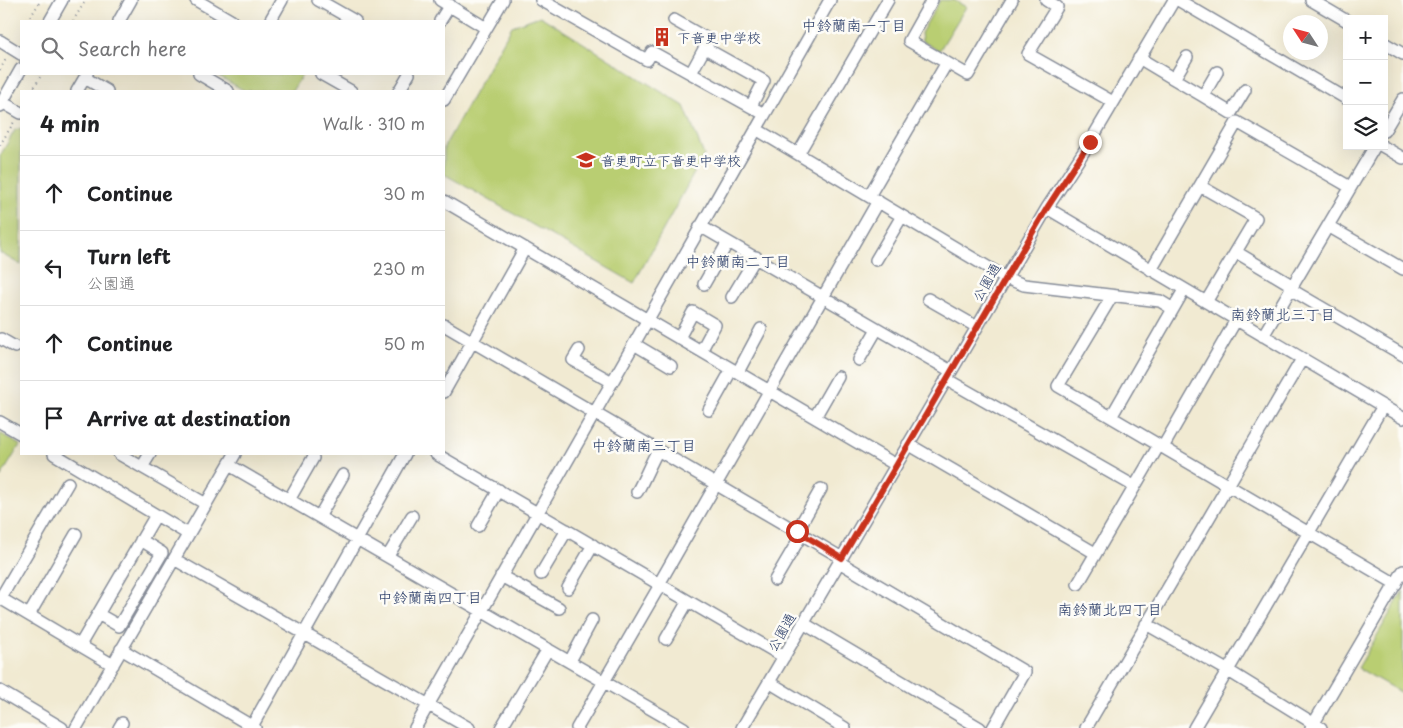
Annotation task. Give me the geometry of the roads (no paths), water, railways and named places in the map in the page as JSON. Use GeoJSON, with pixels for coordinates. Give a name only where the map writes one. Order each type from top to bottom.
{"type":"FeatureCollection","features":[{"type":"Feature","properties":{"kind":"street"},"geometry":{"type":"LineString","coordinates":[[51,20],[62,0]]}},
{"type":"Feature","properties":{"kind":"street"},"geometry":{"type":"LineString","coordinates":[[120,20],[131,0]]}},
{"type":"Feature","properties":{"kind":"street"},"geometry":{"type":"LineString","coordinates":[[196,0],[230,20]]}},
{"type":"Feature","properties":{"kind":"street"},"geometry":{"type":"LineString","coordinates":[[271,20],[282,0]]}},
{"type":"Feature","properties":{"kind":"street"},"geometry":{"type":"LineString","coordinates":[[318,0],[353,20]]}},
{"type":"Feature","properties":{"kind":"street"},"geometry":{"type":"LineString","coordinates":[[445,98],[503,0]]}},
{"type":"Feature","properties":{"kind":"street"},"geometry":{"type":"LineString","coordinates":[[541,0],[647,60],[652,52],[764,114]]}},
{"type":"Feature","properties":{"kind":"street"},"geometry":{"type":"LineString","coordinates":[[415,728],[830,0]]}},
{"type":"Feature","properties":{"kind":"street"},"geometry":{"type":"LineString","coordinates":[[798,154],[888,0]]}},
{"type":"Feature","properties":{"kind":"street"},"geometry":{"type":"LineString","coordinates":[[932,0],[909,41],[968,76],[1012,0]]}},
{"type":"Feature","properties":{"kind":"street"},"geometry":{"type":"LineString","coordinates":[[1046,0],[1057,6],[1028,54],[1113,102]]}},
{"type":"Feature","properties":{"kind":"street","name":"公園通"},"geometry":{"type":"LineString","coordinates":[[742,728],[1047,208],[1090,142],[1174,0]]}},
{"type":"Feature","properties":{"kind":"street"},"geometry":{"type":"LineString","coordinates":[[1178,0],[1343,97]]}},
{"type":"Feature","properties":{"kind":"street"},"geometry":{"type":"LineString","coordinates":[[1311,0],[1343,19]]}},
{"type":"Feature","properties":{"kind":"street"},"geometry":{"type":"LineString","coordinates":[[440,20],[445,3],[486,28]]}},
{"type":"Feature","properties":{"kind":"street"},"geometry":{"type":"LineString","coordinates":[[674,20],[709,40],[691,73]]}},
{"type":"Feature","properties":{"kind":"street"},"geometry":{"type":"LineString","coordinates":[[0,42],[20,53]]}},
{"type":"Feature","properties":{"kind":"street"},"geometry":{"type":"LineString","coordinates":[[1388,45],[1403,54]]}},
{"type":"Feature","properties":{"kind":"street"},"geometry":{"type":"LineString","coordinates":[[705,48],[764,82],[750,106]]}},
{"type":"Feature","properties":{"kind":"street"},"geometry":{"type":"LineString","coordinates":[[1174,79],[1187,57]]}},
{"type":"Feature","properties":{"kind":"street"},"geometry":{"type":"LineString","coordinates":[[1139,58],[1231,113],[1245,90]]}},
{"type":"Feature","properties":{"kind":"street"},"geometry":{"type":"LineString","coordinates":[[577,728],[824,297],[873,199],[946,64]]}},
{"type":"Feature","properties":{"kind":"street"},"geometry":{"type":"LineString","coordinates":[[20,72],[1,104],[20,113]]}},
{"type":"Feature","properties":{"kind":"street"},"geometry":{"type":"LineString","coordinates":[[1203,96],[1218,72]]}},
{"type":"Feature","properties":{"kind":"street"},"geometry":{"type":"LineString","coordinates":[[201,75],[226,90]]}},
{"type":"Feature","properties":{"kind":"street"},"geometry":{"type":"LineString","coordinates":[[323,75],[349,90]]}},
{"type":"Feature","properties":{"kind":"street"},"geometry":{"type":"LineString","coordinates":[[400,90],[408,75]]}},
{"type":"Feature","properties":{"kind":"street"},"geometry":{"type":"LineString","coordinates":[[78,90],[86,76],[106,90]]}},
{"type":"Feature","properties":{"kind":"street"},"geometry":{"type":"LineString","coordinates":[[1388,122],[1403,99]]}},
{"type":"Feature","properties":{"kind":"street"},"geometry":{"type":"LineString","coordinates":[[1151,270],[1237,122],[1350,187]]}},
{"type":"Feature","properties":{"kind":"street"},"geometry":{"type":"LineString","coordinates":[[756,129],[1006,278],[1024,285],[1160,301],[1173,308]]}},
{"type":"Feature","properties":{"kind":"street"},"geometry":{"type":"LineString","coordinates":[[1388,149],[1403,158]]}},
{"type":"Feature","properties":{"kind":"street"},"geometry":{"type":"LineString","coordinates":[[1263,336],[1373,150]]}},
{"type":"Feature","properties":{"kind":"street"},"geometry":{"type":"LineString","coordinates":[[1200,186],[1256,218],[1206,302]]}},
{"type":"Feature","properties":{"kind":"street"},"geometry":{"type":"LineString","coordinates":[[445,202],[896,465]]}},
{"type":"Feature","properties":{"kind":"street"},"geometry":{"type":"LineString","coordinates":[[1047,208],[1403,418]]}},
{"type":"Feature","properties":{"kind":"street"},"geometry":{"type":"LineString","coordinates":[[876,260],[902,216]]}},
{"type":"Feature","properties":{"kind":"street"},"geometry":{"type":"LineString","coordinates":[[700,226],[824,297],[949,375],[1134,486]]}},
{"type":"Feature","properties":{"kind":"street"},"geometry":{"type":"LineString","coordinates":[[1328,226],[1403,269]]}},
{"type":"Feature","properties":{"kind":"street"},"geometry":{"type":"LineString","coordinates":[[704,284],[728,242]]}},
{"type":"Feature","properties":{"kind":"street"},"geometry":{"type":"LineString","coordinates":[[445,390],[525,248]]}},
{"type":"Feature","properties":{"kind":"street"},"geometry":{"type":"LineString","coordinates":[[1236,252],[1403,355]]}},
{"type":"Feature","properties":{"kind":"street"},"geometry":{"type":"LineString","coordinates":[[732,297],[756,257]]}},
{"type":"Feature","properties":{"kind":"street"},"geometry":{"type":"LineString","coordinates":[[1111,417],[1184,290]]}},
{"type":"Feature","properties":{"kind":"street"},"geometry":{"type":"LineString","coordinates":[[1112,296],[1058,386],[1396,584]]}},
{"type":"Feature","properties":{"kind":"street"},"geometry":{"type":"LineString","coordinates":[[928,299],[977,327]]}},
{"type":"Feature","properties":{"kind":"street"},"geometry":{"type":"LineString","coordinates":[[679,338],[693,312],[716,325],[701,351]]}},
{"type":"Feature","properties":{"kind":"street"},"geometry":{"type":"LineString","coordinates":[[1078,584],[1134,486],[1161,446],[1236,320]]}},
{"type":"Feature","properties":{"kind":"street"},"geometry":{"type":"LineString","coordinates":[[445,326],[716,483],[1025,672],[993,728]]}},
{"type":"Feature","properties":{"kind":"street"},"geometry":{"type":"LineString","coordinates":[[709,410],[762,329]]}},
{"type":"Feature","properties":{"kind":"street"},"geometry":{"type":"LineString","coordinates":[[859,360],[877,329]]}},
{"type":"Feature","properties":{"kind":"street"},"geometry":{"type":"LineString","coordinates":[[0,339],[15,347]]}},
{"type":"Feature","properties":{"kind":"street"},"geometry":{"type":"LineString","coordinates":[[634,344],[670,366]]}},
{"type":"Feature","properties":{"kind":"street"},"geometry":{"type":"LineString","coordinates":[[579,350],[574,360],[612,382]]}},
{"type":"Feature","properties":{"kind":"street"},"geometry":{"type":"LineString","coordinates":[[1086,728],[1302,359]]}},
{"type":"Feature","properties":{"kind":"street"},"geometry":{"type":"LineString","coordinates":[[815,417],[838,377]]}},
{"type":"Feature","properties":{"kind":"street"},"geometry":{"type":"LineString","coordinates":[[1194,728],[1382,406]]}},
{"type":"Feature","properties":{"kind":"street"},"geometry":{"type":"LineString","coordinates":[[0,422],[20,433]]}},
{"type":"Feature","properties":{"kind":"street"},"geometry":{"type":"LineString","coordinates":[[908,444],[1095,553]]}},
{"type":"Feature","properties":{"kind":"street"},"geometry":{"type":"LineString","coordinates":[[637,492],[645,477],[646,470],[658,450]]}},
{"type":"Feature","properties":{"kind":"street"},"geometry":{"type":"LineString","coordinates":[[56,455],[188,534]]}},
{"type":"Feature","properties":{"kind":"street"},"geometry":{"type":"LineString","coordinates":[[121,455],[206,504]]}},
{"type":"Feature","properties":{"kind":"street"},"geometry":{"type":"LineString","coordinates":[[142,467],[149,455]]}},
{"type":"Feature","properties":{"kind":"street"},"geometry":{"type":"LineString","coordinates":[[76,728],[235,455]]}},
{"type":"Feature","properties":{"kind":"street"},"geometry":{"type":"LineString","coordinates":[[122,650],[253,727],[404,455]]}},
{"type":"Feature","properties":{"kind":"street"},"geometry":{"type":"LineString","coordinates":[[438,455],[784,657]]}},
{"type":"Feature","properties":{"kind":"street"},"geometry":{"type":"LineString","coordinates":[[290,500],[313,458]]}},
{"type":"Feature","properties":{"kind":"street"},"geometry":{"type":"LineString","coordinates":[[229,465],[684,728]]}},
{"type":"Feature","properties":{"kind":"street"},"geometry":{"type":"LineString","coordinates":[[319,517],[343,475]]}},
{"type":"Feature","properties":{"kind":"street"},"geometry":{"type":"LineString","coordinates":[[68,483],[0,599],[113,664]]}},
{"type":"Feature","properties":{"kind":"street"},"geometry":{"type":"LineString","coordinates":[[775,580],[821,489]]}},
{"type":"Feature","properties":{"kind":"street"},"geometry":{"type":"LineString","coordinates":[[478,526],[499,490]]}},
{"type":"Feature","properties":{"kind":"street"},"geometry":{"type":"LineString","coordinates":[[80,645],[156,515]]}},
{"type":"Feature","properties":{"kind":"street"},"geometry":{"type":"LineString","coordinates":[[388,556],[412,516]]}},
{"type":"Feature","properties":{"kind":"street"},"geometry":{"type":"LineString","coordinates":[[541,574],[567,530]]}},
{"type":"Feature","properties":{"kind":"street"},"geometry":{"type":"LineString","coordinates":[[28,615],[76,534]]}},
{"type":"Feature","properties":{"kind":"street"},"geometry":{"type":"LineString","coordinates":[[98,614],[119,626],[129,610],[162,553],[141,540]]}},
{"type":"Feature","properties":{"kind":"street"},"geometry":{"type":"LineString","coordinates":[[568,588],[593,545]]}},
{"type":"Feature","properties":{"kind":"street"},"geometry":{"type":"LineString","coordinates":[[174,559],[469,728]]}},
{"type":"Feature","properties":{"kind":"street"},"geometry":{"type":"LineString","coordinates":[[1146,624],[1227,670],[1315,726],[1403,572]]}},
{"type":"Feature","properties":{"kind":"street"},"geometry":{"type":"LineString","coordinates":[[502,576],[559,608]]}},
{"type":"Feature","properties":{"kind":"street"},"geometry":{"type":"LineString","coordinates":[[666,639],[688,601]]}},
{"type":"Feature","properties":{"kind":"street"},"geometry":{"type":"LineString","coordinates":[[570,661],[592,620]]}},
{"type":"Feature","properties":{"kind":"street"},"geometry":{"type":"LineString","coordinates":[[804,623],[980,728]]}},
{"type":"Feature","properties":{"kind":"street"},"geometry":{"type":"LineString","coordinates":[[501,728],[548,649]]}},
{"type":"Feature","properties":{"kind":"street"},"geometry":{"type":"LineString","coordinates":[[769,682],[845,728]]}},
{"type":"Feature","properties":{"kind":"street"},"geometry":{"type":"LineString","coordinates":[[0,691],[62,728]]}},
{"type":"Feature","properties":{"kind":"street"},"geometry":{"type":"LineString","coordinates":[[658,728],[664,717]]}},
{"type":"Feature","properties":{"kind":"place","name":"下音更中学校"},"geometry":{"type":"Point","coordinates":[662,37]}},
{"type":"Feature","properties":{"kind":"place","name":"音更町立下音更中学校"},"geometry":{"type":"Point","coordinates":[586,160]}},
{"type":"Feature","properties":{"kind":"district","name":"中鈴蘭南一丁目"},"geometry":{"type":"Point","coordinates":[854,24]}},
{"type":"Feature","properties":{"kind":"district","name":"中鈴蘭南二丁目"},"geometry":{"type":"Point","coordinates":[738,260]}},
{"type":"Feature","properties":{"kind":"district","name":"南鈴蘭北三丁目"},"geometry":{"type":"Point","coordinates":[1283,313]}},
{"type":"Feature","properties":{"kind":"district","name":"中鈴蘭南三丁目"},"geometry":{"type":"Point","coordinates":[644,444]}},
{"type":"Feature","properties":{"kind":"district","name":"中鈴蘭南四丁目"},"geometry":{"type":"Point","coordinates":[430,596]}},
{"type":"Feature","properties":{"kind":"district","name":"南鈴蘭北四丁目"},"geometry":{"type":"Point","coordinates":[1110,608]}}]}
